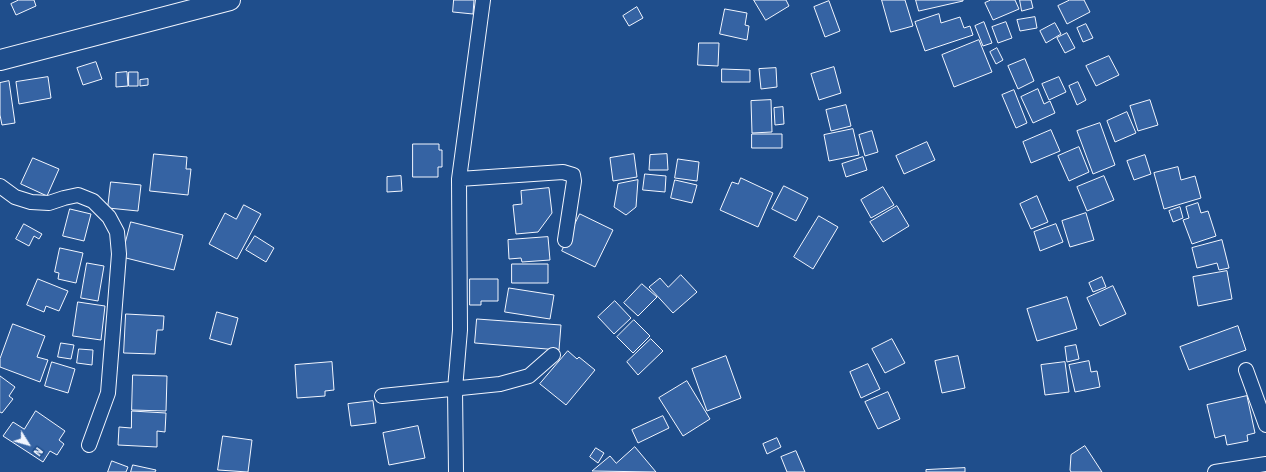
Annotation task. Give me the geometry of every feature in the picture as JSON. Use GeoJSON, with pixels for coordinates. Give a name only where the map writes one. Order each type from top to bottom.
{"type":"FeatureCollection","features":[{"type":"Feature","properties":{"kind":"street"},"geometry":{"type":"LineString","coordinates":[[0,60],[230,0]]}},
{"type":"Feature","properties":{"kind":"street"},"geometry":{"type":"LineString","coordinates":[[456,472],[455,389],[460,330],[459,179],[483,0]]}},
{"type":"Feature","properties":{"kind":"street"},"geometry":{"type":"LineString","coordinates":[[459,179],[563,172],[573,175],[574,181],[564,240]]}},
{"type":"Feature","properties":{"kind":"street"},"geometry":{"type":"LineString","coordinates":[[0,186],[15,197],[31,202],[49,202],[78,195],[93,201],[109,217],[117,232],[119,254],[108,393],[89,445]]}},
{"type":"Feature","properties":{"kind":"street"},"geometry":{"type":"LineString","coordinates":[[382,396],[500,384],[529,376],[553,355]]}},
{"type":"Feature","properties":{"kind":"street"},"geometry":{"type":"LineString","coordinates":[[1246,370],[1266,425]]}},
{"type":"Feature","properties":{"kind":"street"},"geometry":{"type":"LineString","coordinates":[[1215,472],[1266,464]]}},
{"type":"Feature","properties":{"kind":"building"},"geometry":{"type":"Polygon","coordinates":[[[19,0],[34,0],[36,6],[16,15],[11,4],[19,0]]]}},
{"type":"Feature","properties":{"kind":"building"},"geometry":{"type":"Polygon","coordinates":[[[454,0],[474,0],[473,14],[453,12],[454,0]]]}},
{"type":"Feature","properties":{"kind":"building"},"geometry":{"type":"Polygon","coordinates":[[[754,0],[786,0],[789,6],[766,20],[754,0]]]}},
{"type":"Feature","properties":{"kind":"building"},"geometry":{"type":"Polygon","coordinates":[[[882,0],[905,0],[913,26],[891,32],[882,0]]]}},
{"type":"Feature","properties":{"kind":"building"},"geometry":{"type":"Polygon","coordinates":[[[916,0],[963,0],[963,1],[919,11],[916,0]]]}},
{"type":"Feature","properties":{"kind":"building"},"geometry":{"type":"Polygon","coordinates":[[[991,0],[1015,0],[1019,9],[993,20],[985,3],[991,0]]]}},
{"type":"Feature","properties":{"kind":"building"},"geometry":{"type":"Polygon","coordinates":[[[1020,0],[1031,0],[1033,8],[1022,11],[1020,0]]]}},
{"type":"Feature","properties":{"kind":"building"},"geometry":{"type":"Polygon","coordinates":[[[1070,0],[1084,0],[1090,12],[1067,24],[1058,6],[1070,0]]]}},
{"type":"Feature","properties":{"kind":"building"},"geometry":{"type":"Polygon","coordinates":[[[829,1],[840,31],[825,37],[814,7],[829,1]]]}},
{"type":"Feature","properties":{"kind":"building"},"geometry":{"type":"Polygon","coordinates":[[[637,7],[643,18],[629,26],[623,16],[637,7]]]}},
{"type":"Feature","properties":{"kind":"building"},"geometry":{"type":"Polygon","coordinates":[[[725,9],[747,13],[745,25],[749,26],[747,40],[720,34],[725,9]]]}},
{"type":"Feature","properties":{"kind":"building"},"geometry":{"type":"Polygon","coordinates":[[[939,14],[941,23],[960,17],[964,28],[970,26],[973,35],[925,51],[915,22],[939,14]]]}},
{"type":"Feature","properties":{"kind":"building"},"geometry":{"type":"Polygon","coordinates":[[[1035,17],[1037,28],[1020,31],[1017,20],[1035,17]]]}},
{"type":"Feature","properties":{"kind":"building"},"geometry":{"type":"Polygon","coordinates":[[[984,22],[992,43],[983,46],[975,26],[984,22]]]}},
{"type":"Feature","properties":{"kind":"building"},"geometry":{"type":"Polygon","coordinates":[[[1006,22],[1012,38],[998,43],[992,27],[1006,22]]]}},
{"type":"Feature","properties":{"kind":"building"},"geometry":{"type":"Polygon","coordinates":[[[1055,23],[1061,34],[1046,43],[1040,31],[1055,23]]]}},
{"type":"Feature","properties":{"kind":"building"},"geometry":{"type":"Polygon","coordinates":[[[1086,24],[1093,38],[1083,42],[1077,28],[1086,24]]]}},
{"type":"Feature","properties":{"kind":"building"},"geometry":{"type":"Polygon","coordinates":[[[1067,33],[1075,48],[1065,53],[1057,38],[1067,33]]]}},
{"type":"Feature","properties":{"kind":"building"},"geometry":{"type":"Polygon","coordinates":[[[979,40],[992,72],[954,87],[942,55],[979,40]]]}},
{"type":"Feature","properties":{"kind":"building"},"geometry":{"type":"Polygon","coordinates":[[[699,43],[719,43],[718,66],[698,65],[699,43]]]}},
{"type":"Feature","properties":{"kind":"building"},"geometry":{"type":"Polygon","coordinates":[[[997,48],[1003,60],[996,64],[990,52],[997,48]]]}},
{"type":"Feature","properties":{"kind":"building"},"geometry":{"type":"Polygon","coordinates":[[[1109,56],[1119,75],[1096,86],[1086,66],[1109,56]]]}},
{"type":"Feature","properties":{"kind":"building"},"geometry":{"type":"Polygon","coordinates":[[[1025,59],[1034,81],[1018,89],[1008,66],[1025,59]]]}},
{"type":"Feature","properties":{"kind":"building"},"geometry":{"type":"Polygon","coordinates":[[[96,62],[102,79],[83,85],[77,68],[96,62]]]}},
{"type":"Feature","properties":{"kind":"building"},"geometry":{"type":"Polygon","coordinates":[[[834,67],[841,93],[819,100],[811,74],[834,67]]]}},
{"type":"Feature","properties":{"kind":"building"},"geometry":{"type":"Polygon","coordinates":[[[776,68],[777,87],[761,89],[759,69],[776,68]]]}},
{"type":"Feature","properties":{"kind":"building"},"geometry":{"type":"Polygon","coordinates":[[[722,69],[750,70],[750,82],[722,82],[722,69]]]}},
{"type":"Feature","properties":{"kind":"building"},"geometry":{"type":"Polygon","coordinates":[[[127,72],[128,86],[116,87],[116,73],[127,72]]]}},
{"type":"Feature","properties":{"kind":"building"},"geometry":{"type":"Polygon","coordinates":[[[129,72],[138,72],[138,86],[129,86],[129,72]]]}},
{"type":"Feature","properties":{"kind":"building"},"geometry":{"type":"Polygon","coordinates":[[[48,77],[51,98],[19,104],[16,82],[48,77]]]}},
{"type":"Feature","properties":{"kind":"building"},"geometry":{"type":"Polygon","coordinates":[[[1059,77],[1066,92],[1049,100],[1042,84],[1059,77]]]}},
{"type":"Feature","properties":{"kind":"building"},"geometry":{"type":"Polygon","coordinates":[[[148,79],[148,85],[140,86],[140,80],[148,79]]]}},
{"type":"Feature","properties":{"kind":"building"},"geometry":{"type":"Polygon","coordinates":[[[9,81],[15,123],[2,125],[0,115],[0,83],[9,81]]]}},
{"type":"Feature","properties":{"kind":"building"},"geometry":{"type":"Polygon","coordinates":[[[1078,82],[1086,100],[1077,105],[1069,86],[1078,82]]]}},
{"type":"Feature","properties":{"kind":"building"},"geometry":{"type":"Polygon","coordinates":[[[1038,89],[1044,104],[1050,101],[1055,113],[1033,123],[1021,97],[1038,89]]]}},
{"type":"Feature","properties":{"kind":"building"},"geometry":{"type":"Polygon","coordinates":[[[1014,90],[1027,123],[1016,128],[1002,95],[1014,90]]]}},
{"type":"Feature","properties":{"kind":"building"},"geometry":{"type":"Polygon","coordinates":[[[771,100],[772,132],[752,133],[751,101],[771,100]]]}},
{"type":"Feature","properties":{"kind":"building"},"geometry":{"type":"Polygon","coordinates":[[[1150,100],[1158,125],[1138,131],[1130,106],[1150,100]]]}},
{"type":"Feature","properties":{"kind":"building"},"geometry":{"type":"Polygon","coordinates":[[[846,105],[851,126],[831,131],[826,110],[846,105]]]}},
{"type":"Feature","properties":{"kind":"building"},"geometry":{"type":"Polygon","coordinates":[[[783,107],[784,124],[775,125],[774,108],[783,107]]]}},
{"type":"Feature","properties":{"kind":"building"},"geometry":{"type":"Polygon","coordinates":[[[1127,112],[1136,133],[1115,142],[1107,121],[1127,112]]]}},
{"type":"Feature","properties":{"kind":"building"},"geometry":{"type":"Polygon","coordinates":[[[1100,123],[1115,165],[1093,174],[1077,131],[1100,123]]]}},
{"type":"Feature","properties":{"kind":"building"},"geometry":{"type":"Polygon","coordinates":[[[853,129],[859,155],[829,161],[824,135],[853,129]]]}},
{"type":"Feature","properties":{"kind":"building"},"geometry":{"type":"Polygon","coordinates":[[[1051,130],[1060,151],[1031,163],[1023,142],[1051,130]]]}},
{"type":"Feature","properties":{"kind":"building"},"geometry":{"type":"Polygon","coordinates":[[[872,131],[878,152],[865,156],[859,135],[872,131]]]}},
{"type":"Feature","properties":{"kind":"building"},"geometry":{"type":"Polygon","coordinates":[[[752,134],[782,134],[782,148],[752,148],[752,134]]]}},
{"type":"Feature","properties":{"kind":"building"},"geometry":{"type":"Polygon","coordinates":[[[927,142],[935,160],[904,174],[896,156],[927,142]]]}},
{"type":"Feature","properties":{"kind":"building"},"geometry":{"type":"Polygon","coordinates":[[[413,144],[439,144],[439,150],[442,150],[442,167],[438,167],[438,177],[413,177],[413,144]]]}},
{"type":"Feature","properties":{"kind":"building"},"geometry":{"type":"Polygon","coordinates":[[[1079,147],[1089,172],[1069,181],[1058,156],[1079,147]]]}},
{"type":"Feature","properties":{"kind":"building"},"geometry":{"type":"Polygon","coordinates":[[[154,154],[187,157],[186,169],[191,169],[188,195],[150,191],[154,154]]]}},
{"type":"Feature","properties":{"kind":"building"},"geometry":{"type":"Polygon","coordinates":[[[634,154],[637,177],[613,181],[610,158],[634,154]]]}},
{"type":"Feature","properties":{"kind":"building"},"geometry":{"type":"Polygon","coordinates":[[[667,154],[668,170],[649,170],[650,155],[667,154]]]}},
{"type":"Feature","properties":{"kind":"building"},"geometry":{"type":"Polygon","coordinates":[[[1145,155],[1151,174],[1134,180],[1127,161],[1145,155]]]}},
{"type":"Feature","properties":{"kind":"building"},"geometry":{"type":"Polygon","coordinates":[[[863,157],[867,170],[846,177],[842,164],[863,157]]]}},
{"type":"Feature","properties":{"kind":"building"},"geometry":{"type":"Polygon","coordinates":[[[33,158],[59,169],[47,196],[21,184],[33,158]]]}},
{"type":"Feature","properties":{"kind":"building"},"geometry":{"type":"Polygon","coordinates":[[[678,159],[699,162],[697,181],[675,178],[678,159]]]}},
{"type":"Feature","properties":{"kind":"building"},"geometry":{"type":"Polygon","coordinates":[[[1178,167],[1181,180],[1195,176],[1201,198],[1164,209],[1154,173],[1178,167]]]}},
{"type":"Feature","properties":{"kind":"building"},"geometry":{"type":"Polygon","coordinates":[[[645,174],[666,176],[665,192],[643,190],[645,174]]]}},
{"type":"Feature","properties":{"kind":"building"},"geometry":{"type":"Polygon","coordinates":[[[401,176],[402,191],[387,192],[387,177],[401,176]]]}},
{"type":"Feature","properties":{"kind":"building"},"geometry":{"type":"Polygon","coordinates":[[[1104,176],[1114,200],[1087,211],[1077,187],[1104,176]]]}},
{"type":"Feature","properties":{"kind":"building"},"geometry":{"type":"Polygon","coordinates":[[[741,178],[773,193],[758,227],[720,210],[732,182],[738,184],[741,178]]]}},
{"type":"Feature","properties":{"kind":"building"},"geometry":{"type":"Polygon","coordinates":[[[638,180],[636,207],[626,215],[614,207],[618,184],[638,180]]]}},
{"type":"Feature","properties":{"kind":"building"},"geometry":{"type":"Polygon","coordinates":[[[675,180],[697,185],[692,203],[671,198],[675,180]]]}},
{"type":"Feature","properties":{"kind":"building"},"geometry":{"type":"Polygon","coordinates":[[[111,182],[141,185],[138,211],[108,208],[111,182]]]}},
{"type":"Feature","properties":{"kind":"building"},"geometry":{"type":"Polygon","coordinates":[[[784,186],[808,198],[796,221],[772,209],[784,186]]]}},
{"type":"Feature","properties":{"kind":"building"},"geometry":{"type":"Polygon","coordinates":[[[883,187],[894,205],[871,218],[861,200],[883,187]]]}},
{"type":"Feature","properties":{"kind":"building"},"geometry":{"type":"Polygon","coordinates":[[[549,188],[552,213],[538,232],[516,234],[513,205],[522,204],[521,191],[549,188]]]}},
{"type":"Feature","properties":{"kind":"building"},"geometry":{"type":"Polygon","coordinates":[[[1037,196],[1048,222],[1031,229],[1020,204],[1037,196]]]}},
{"type":"Feature","properties":{"kind":"building"},"geometry":{"type":"Polygon","coordinates":[[[1198,203],[1201,213],[1208,211],[1216,236],[1192,244],[1183,220],[1189,218],[1186,207],[1198,203]]]}},
{"type":"Feature","properties":{"kind":"building"},"geometry":{"type":"Polygon","coordinates":[[[244,205],[261,214],[237,259],[209,244],[225,213],[236,219],[244,205]]]}},
{"type":"Feature","properties":{"kind":"building"},"geometry":{"type":"Polygon","coordinates":[[[897,206],[909,226],[883,242],[870,222],[897,206]]]}},
{"type":"Feature","properties":{"kind":"building"},"geometry":{"type":"Polygon","coordinates":[[[1180,207],[1183,218],[1173,222],[1169,211],[1180,207]]]}},
{"type":"Feature","properties":{"kind":"building"},"geometry":{"type":"Polygon","coordinates":[[[70,209],[91,214],[84,241],[63,236],[70,209]]]}},
{"type":"Feature","properties":{"kind":"building"},"geometry":{"type":"Polygon","coordinates":[[[1086,213],[1094,240],[1070,247],[1062,221],[1086,213]]]}},
{"type":"Feature","properties":{"kind":"building"},"geometry":{"type":"Polygon","coordinates":[[[580,214],[613,230],[595,267],[562,251],[580,214]]]}},
{"type":"Feature","properties":{"kind":"building"},"geometry":{"type":"Polygon","coordinates":[[[819,216],[838,227],[813,269],[794,257],[819,216]]]}},
{"type":"Feature","properties":{"kind":"building"},"geometry":{"type":"Polygon","coordinates":[[[131,222],[183,235],[174,270],[122,257],[131,222]]]}},
{"type":"Feature","properties":{"kind":"building"},"geometry":{"type":"Polygon","coordinates":[[[24,224],[42,234],[39,239],[34,236],[29,246],[16,239],[24,224]]]}},
{"type":"Feature","properties":{"kind":"building"},"geometry":{"type":"Polygon","coordinates":[[[1056,224],[1063,242],[1040,251],[1034,232],[1056,224]]]}},
{"type":"Feature","properties":{"kind":"building"},"geometry":{"type":"Polygon","coordinates":[[[255,236],[274,248],[266,262],[246,250],[255,236]]]}},
{"type":"Feature","properties":{"kind":"building"},"geometry":{"type":"Polygon","coordinates":[[[548,237],[550,260],[522,262],[521,258],[509,259],[508,240],[548,237]]]}},
{"type":"Feature","properties":{"kind":"building"},"geometry":{"type":"Polygon","coordinates":[[[1222,240],[1229,268],[1219,270],[1217,263],[1197,268],[1192,248],[1222,240]]]}},
{"type":"Feature","properties":{"kind":"building"},"geometry":{"type":"Polygon","coordinates":[[[60,248],[83,253],[76,283],[58,279],[59,273],[55,272],[60,248]]]}},
{"type":"Feature","properties":{"kind":"building"},"geometry":{"type":"Polygon","coordinates":[[[87,263],[104,266],[98,301],[81,298],[87,263]]]}},
{"type":"Feature","properties":{"kind":"building"},"geometry":{"type":"Polygon","coordinates":[[[512,264],[548,264],[548,283],[512,283],[512,264]]]}},
{"type":"Feature","properties":{"kind":"building"},"geometry":{"type":"Polygon","coordinates":[[[1227,271],[1232,299],[1198,306],[1193,277],[1227,271]]]}},
{"type":"Feature","properties":{"kind":"building"},"geometry":{"type":"Polygon","coordinates":[[[681,275],[697,292],[673,313],[649,287],[660,278],[668,287],[681,275]]]}},
{"type":"Feature","properties":{"kind":"building"},"geometry":{"type":"Polygon","coordinates":[[[1102,277],[1106,287],[1093,292],[1089,283],[1102,277]]]}},
{"type":"Feature","properties":{"kind":"building"},"geometry":{"type":"Polygon","coordinates":[[[38,279],[68,291],[59,311],[46,306],[44,312],[27,305],[38,279]]]}},
{"type":"Feature","properties":{"kind":"building"},"geometry":{"type":"Polygon","coordinates":[[[470,279],[498,279],[498,301],[481,301],[481,305],[470,305],[470,279]]]}},
{"type":"Feature","properties":{"kind":"building"},"geometry":{"type":"Polygon","coordinates":[[[642,284],[657,297],[638,316],[624,303],[642,284]]]}},
{"type":"Feature","properties":{"kind":"building"},"geometry":{"type":"Polygon","coordinates":[[[1113,286],[1126,314],[1100,326],[1087,298],[1113,286]]]}},
{"type":"Feature","properties":{"kind":"building"},"geometry":{"type":"Polygon","coordinates":[[[509,288],[554,295],[550,319],[505,312],[509,288]]]}},
{"type":"Feature","properties":{"kind":"building"},"geometry":{"type":"Polygon","coordinates":[[[1067,297],[1077,329],[1037,341],[1027,309],[1067,297]]]}},
{"type":"Feature","properties":{"kind":"building"},"geometry":{"type":"Polygon","coordinates":[[[615,301],[631,318],[614,334],[598,317],[615,301]]]}},
{"type":"Feature","properties":{"kind":"building"},"geometry":{"type":"Polygon","coordinates":[[[78,302],[105,306],[101,340],[73,336],[78,302]]]}},
{"type":"Feature","properties":{"kind":"building"},"geometry":{"type":"Polygon","coordinates":[[[217,312],[238,318],[231,345],[210,339],[217,312]]]}},
{"type":"Feature","properties":{"kind":"building"},"geometry":{"type":"Polygon","coordinates":[[[126,314],[164,316],[163,330],[157,330],[155,354],[124,353],[126,314]]]}},
{"type":"Feature","properties":{"kind":"building"},"geometry":{"type":"Polygon","coordinates":[[[477,319],[561,325],[559,350],[475,343],[477,319]]]}},
{"type":"Feature","properties":{"kind":"building"},"geometry":{"type":"Polygon","coordinates":[[[634,320],[650,336],[633,353],[617,337],[634,320]]]}},
{"type":"Feature","properties":{"kind":"building"},"geometry":{"type":"Polygon","coordinates":[[[13,324],[45,336],[37,357],[48,360],[40,382],[0,367],[0,359],[13,324]]]}},
{"type":"Feature","properties":{"kind":"building"},"geometry":{"type":"Polygon","coordinates":[[[1238,326],[1246,350],[1189,370],[1180,347],[1238,326]]]}},
{"type":"Feature","properties":{"kind":"building"},"geometry":{"type":"Polygon","coordinates":[[[651,339],[663,351],[638,375],[627,362],[651,339]]]}},
{"type":"Feature","properties":{"kind":"building"},"geometry":{"type":"Polygon","coordinates":[[[892,339],[905,363],[885,373],[872,349],[892,339]]]}},
{"type":"Feature","properties":{"kind":"building"},"geometry":{"type":"Polygon","coordinates":[[[61,343],[74,345],[71,359],[58,357],[61,343]]]}},
{"type":"Feature","properties":{"kind":"building"},"geometry":{"type":"Polygon","coordinates":[[[1076,345],[1079,359],[1067,362],[1065,347],[1076,345]]]}},
{"type":"Feature","properties":{"kind":"building"},"geometry":{"type":"Polygon","coordinates":[[[79,349],[93,350],[92,365],[77,363],[79,349]]]}},
{"type":"Feature","properties":{"kind":"building"},"geometry":{"type":"Polygon","coordinates":[[[568,351],[577,359],[579,357],[595,370],[566,405],[540,384],[568,351]]]}},
{"type":"Feature","properties":{"kind":"building"},"geometry":{"type":"Polygon","coordinates":[[[726,356],[741,398],[707,411],[692,369],[726,356]]]}},
{"type":"Feature","properties":{"kind":"building"},"geometry":{"type":"Polygon","coordinates":[[[958,356],[965,388],[942,393],[935,361],[958,356]]]}},
{"type":"Feature","properties":{"kind":"building"},"geometry":{"type":"Polygon","coordinates":[[[1089,361],[1091,372],[1097,371],[1100,387],[1075,392],[1069,365],[1089,361]]]}},
{"type":"Feature","properties":{"kind":"building"},"geometry":{"type":"Polygon","coordinates":[[[52,362],[75,369],[68,393],[45,386],[52,362]]]}},
{"type":"Feature","properties":{"kind":"building"},"geometry":{"type":"Polygon","coordinates":[[[332,362],[334,390],[325,391],[325,396],[297,398],[295,365],[332,362]]]}},
{"type":"Feature","properties":{"kind":"building"},"geometry":{"type":"Polygon","coordinates":[[[1065,362],[1069,392],[1045,395],[1041,365],[1065,362]]]}},
{"type":"Feature","properties":{"kind":"building"},"geometry":{"type":"Polygon","coordinates":[[[868,364],[880,389],[861,398],[850,372],[868,364]]]}},
{"type":"Feature","properties":{"kind":"building"},"geometry":{"type":"Polygon","coordinates":[[[133,375],[167,376],[166,411],[132,410],[133,375]]]}},
{"type":"Feature","properties":{"kind":"building"},"geometry":{"type":"Polygon","coordinates":[[[0,376],[15,387],[9,396],[13,399],[2,413],[0,412],[0,376]]]}},
{"type":"Feature","properties":{"kind":"building"},"geometry":{"type":"Polygon","coordinates":[[[687,381],[710,419],[683,436],[659,398],[687,381]]]}},
{"type":"Feature","properties":{"kind":"building"},"geometry":{"type":"Polygon","coordinates":[[[888,392],[900,419],[878,429],[865,402],[888,392]]]}},
{"type":"Feature","properties":{"kind":"building"},"geometry":{"type":"Polygon","coordinates":[[[1247,396],[1255,433],[1247,435],[1248,441],[1227,445],[1225,435],[1215,438],[1207,405],[1247,396]]]}},
{"type":"Feature","properties":{"kind":"building"},"geometry":{"type":"Polygon","coordinates":[[[373,401],[376,423],[351,426],[348,404],[373,401]]]}},
{"type":"Feature","properties":{"kind":"building"},"geometry":{"type":"Polygon","coordinates":[[[36,411],[65,431],[59,440],[64,444],[57,455],[50,451],[43,462],[3,436],[13,422],[24,429],[36,411]]]}},
{"type":"Feature","properties":{"kind":"building"},"geometry":{"type":"Polygon","coordinates":[[[132,411],[166,413],[165,432],[157,431],[157,447],[118,445],[119,427],[131,428],[132,411]]]}},
{"type":"Feature","properties":{"kind":"building"},"geometry":{"type":"Polygon","coordinates":[[[663,416],[669,428],[638,443],[632,430],[663,416]]]}},
{"type":"Feature","properties":{"kind":"building"},"geometry":{"type":"Polygon","coordinates":[[[418,426],[425,458],[389,465],[383,433],[418,426]]]}},
{"type":"Feature","properties":{"kind":"building"},"geometry":{"type":"Polygon","coordinates":[[[223,436],[252,440],[248,472],[218,470],[223,436]]]}},
{"type":"Feature","properties":{"kind":"building"},"geometry":{"type":"Polygon","coordinates":[[[777,438],[781,447],[767,454],[763,444],[777,438]]]}},
{"type":"Feature","properties":{"kind":"building"},"geometry":{"type":"Polygon","coordinates":[[[1085,446],[1102,472],[1071,472],[1071,455],[1085,446]]]}},
{"type":"Feature","properties":{"kind":"building"},"geometry":{"type":"Polygon","coordinates":[[[635,447],[656,472],[592,471],[610,456],[616,463],[635,447]]]}},
{"type":"Feature","properties":{"kind":"building"},"geometry":{"type":"Polygon","coordinates":[[[596,448],[604,453],[598,463],[590,457],[596,448]]]}},
{"type":"Feature","properties":{"kind":"building"},"geometry":{"type":"Polygon","coordinates":[[[796,451],[805,472],[787,472],[781,457],[796,451]]]}},
{"type":"Feature","properties":{"kind":"building"},"geometry":{"type":"Polygon","coordinates":[[[112,461],[128,467],[126,472],[108,472],[112,461]]]}},
{"type":"Feature","properties":{"kind":"building"},"geometry":{"type":"Polygon","coordinates":[[[133,465],[156,470],[155,472],[131,472],[133,465]]]}},
{"type":"Feature","properties":{"kind":"building"},"geometry":{"type":"Polygon","coordinates":[[[965,468],[965,472],[926,472],[926,470],[965,468]]]}}]}
